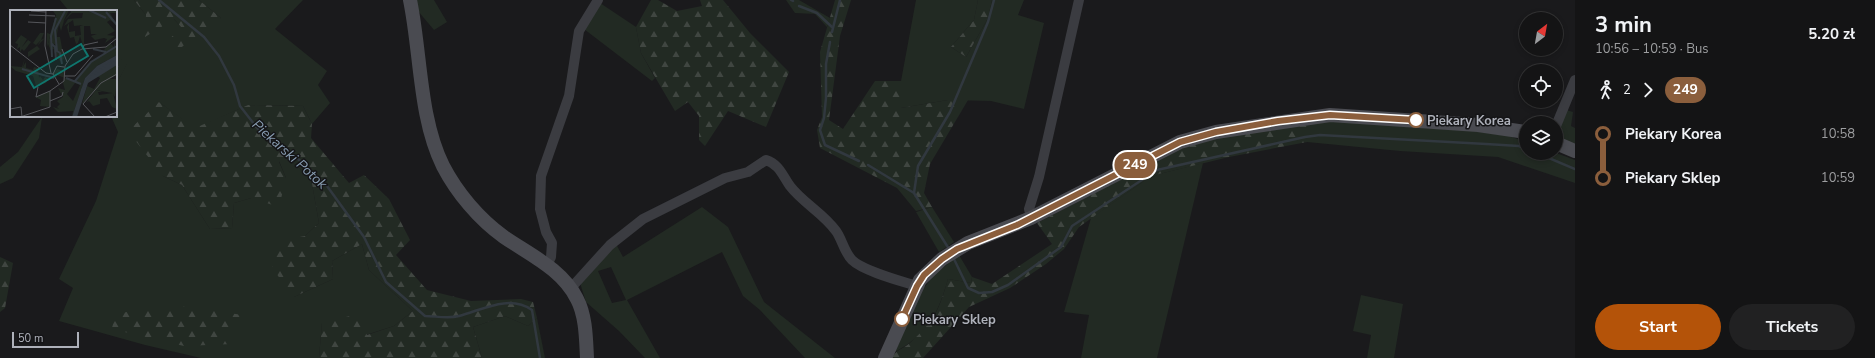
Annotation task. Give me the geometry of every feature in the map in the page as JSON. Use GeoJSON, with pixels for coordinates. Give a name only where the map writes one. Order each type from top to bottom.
{"type":"FeatureCollection","features":[{"type":"Feature","properties":{"kind":"street"},"geometry":{"type":"LineString","coordinates":[[410,0],[426,114],[430,133],[443,166],[467,202],[482,218],[503,236],[547,265],[571,288],[578,300],[582,314],[587,358]]}},
{"type":"Feature","properties":{"kind":"street"},"geometry":{"type":"LineString","coordinates":[[547,265],[552,243],[546,232],[540,208],[541,176],[569,96],[579,31],[598,0]]}},
{"type":"Feature","properties":{"kind":"street"},"geometry":{"type":"LineString","coordinates":[[1031,218],[1028,210],[1039,177],[1079,0]]}},
{"type":"Feature","properties":{"kind":"street"},"geometry":{"type":"LineString","coordinates":[[1560,116],[1575,80]]}},
{"type":"Feature","properties":{"kind":"street"},"geometry":{"type":"LineString","coordinates":[[885,358],[917,286],[924,275],[942,259],[957,249],[1031,218],[1180,142],[1216,132],[1330,115],[1352,115],[1478,125],[1519,131]]}},
{"type":"Feature","properties":{"kind":"street"},"geometry":{"type":"LineString","coordinates":[[1563,146],[1575,151]]}},
{"type":"Feature","properties":{"kind":"street"},"geometry":{"type":"LineString","coordinates":[[571,288],[610,245],[644,219],[725,178],[748,172],[766,160],[778,167],[791,188],[832,225],[840,236],[850,258],[855,263],[917,286]]}},
{"type":"Feature","properties":{"kind":"green space"},"geometry":{"type":"Polygon","coordinates":[[[60,0],[134,0],[146,15],[174,19],[181,27],[221,18],[199,0],[303,0],[275,29],[327,71],[318,85],[330,103],[312,124],[303,106],[248,105],[195,129],[159,102],[163,176],[182,185],[210,229],[232,228],[234,203],[251,198],[286,178],[279,161],[285,156],[311,178],[319,223],[305,236],[294,297],[333,279],[332,261],[362,244],[369,270],[413,311],[394,326],[366,335],[322,323],[319,358],[201,358],[145,345],[59,321],[73,288],[59,279],[96,201],[118,132],[111,117],[117,117],[117,83],[127,63],[117,58],[117,10],[68,10],[60,0]]]}},
{"type":"Feature","properties":{"kind":"green space"},"geometry":{"type":"Polygon","coordinates":[[[134,0],[199,0],[221,18],[175,52],[167,42],[181,27],[174,19],[145,37],[146,15],[134,0]]]}},
{"type":"Feature","properties":{"kind":"green space"},"geometry":{"type":"Polygon","coordinates":[[[415,0],[434,0],[447,22],[434,30],[418,11],[415,0]]]}},
{"type":"Feature","properties":{"kind":"green space"},"geometry":{"type":"Polygon","coordinates":[[[651,0],[658,0],[677,11],[702,6],[700,0],[723,0],[750,33],[789,72],[766,127],[728,111],[705,146],[699,140],[699,116],[688,102],[675,111],[641,53],[636,27],[651,0]]]}},
{"type":"Feature","properties":{"kind":"green space"},"geometry":{"type":"Polygon","coordinates":[[[786,0],[799,0],[830,18],[827,27],[815,14],[795,13],[786,0]]]}},
{"type":"Feature","properties":{"kind":"green space"},"geometry":{"type":"Polygon","coordinates":[[[835,0],[851,0],[840,36],[829,120],[843,129],[875,81],[901,81],[901,108],[948,100],[968,100],[930,164],[924,193],[932,207],[916,211],[897,188],[820,148],[817,130],[822,117],[820,52],[835,0]]]}},
{"type":"Feature","properties":{"kind":"green space"},"geometry":{"type":"Polygon","coordinates":[[[916,0],[978,0],[974,20],[951,47],[966,57],[988,18],[992,0],[1024,0],[1018,15],[1044,23],[1024,109],[991,101],[948,100],[901,108],[901,81],[916,0]]]}},
{"type":"Feature","properties":{"kind":"green space"},"geometry":{"type":"Polygon","coordinates":[[[978,0],[992,0],[988,18],[966,57],[951,47],[974,20],[978,0]]]}},
{"type":"Feature","properties":{"kind":"green space"},"geometry":{"type":"Polygon","coordinates":[[[600,3],[636,27],[641,53],[655,78],[652,81],[584,29],[600,3]]]}},
{"type":"Feature","properties":{"kind":"green space"},"geometry":{"type":"Polygon","coordinates":[[[117,57],[128,62],[117,83],[117,57]]]}},
{"type":"Feature","properties":{"kind":"green space"},"geometry":{"type":"Polygon","coordinates":[[[159,102],[195,128],[248,105],[303,106],[312,124],[311,138],[349,183],[364,175],[389,199],[410,240],[396,255],[427,290],[471,301],[521,299],[533,302],[537,318],[528,326],[505,316],[473,327],[482,358],[319,358],[322,323],[354,315],[367,335],[394,326],[413,311],[369,270],[362,244],[332,261],[333,279],[294,297],[272,268],[274,242],[305,236],[319,223],[311,178],[285,156],[279,162],[286,178],[279,207],[251,198],[234,203],[232,228],[210,229],[182,185],[163,176],[128,131],[159,102]]]}},
{"type":"Feature","properties":{"kind":"green space"},"geometry":{"type":"Polygon","coordinates":[[[1566,110],[1573,112],[1571,126],[1575,128],[1575,144],[1563,140],[1563,117],[1566,110]]]}},
{"type":"Feature","properties":{"kind":"green space"},"geometry":{"type":"Polygon","coordinates":[[[42,117],[39,138],[13,178],[0,184],[0,167],[18,152],[42,117]]]}},
{"type":"Feature","properties":{"kind":"green space"},"geometry":{"type":"Polygon","coordinates":[[[1335,119],[1405,124],[1407,127],[1436,129],[1436,126],[1509,136],[1519,140],[1519,160],[1563,160],[1563,156],[1575,160],[1575,183],[1498,157],[1400,151],[1307,142],[1307,122],[1335,119]]]}},
{"type":"Feature","properties":{"kind":"green space"},"geometry":{"type":"Polygon","coordinates":[[[1307,122],[1307,142],[1229,157],[1159,174],[1144,181],[1079,227],[1064,249],[1046,264],[1010,288],[969,307],[923,358],[892,358],[931,321],[939,307],[948,279],[971,283],[972,277],[992,284],[1052,244],[1037,223],[1185,146],[1262,128],[1307,122]]]}},
{"type":"Feature","properties":{"kind":"green space"},"geometry":{"type":"Polygon","coordinates":[[[1203,163],[1157,358],[1081,358],[1089,315],[1064,312],[1091,218],[1144,181],[1159,174],[1203,163]]]}},
{"type":"Feature","properties":{"kind":"green space"},"geometry":{"type":"Polygon","coordinates":[[[702,207],[728,227],[764,302],[835,358],[805,358],[760,310],[743,296],[722,252],[627,300],[660,358],[645,358],[619,331],[586,302],[580,283],[616,244],[623,257],[702,207]],[[611,267],[598,271],[612,303],[626,300],[611,267]]]}},
{"type":"Feature","properties":{"kind":"green space"},"geometry":{"type":"Polygon","coordinates":[[[932,207],[954,242],[939,252],[916,212],[932,207]]]}},
{"type":"Feature","properties":{"kind":"green space"},"geometry":{"type":"Polygon","coordinates":[[[959,255],[972,277],[971,283],[948,279],[936,313],[930,322],[916,338],[895,352],[923,289],[935,274],[959,255]]]}},
{"type":"Feature","properties":{"kind":"green space"},"geometry":{"type":"Polygon","coordinates":[[[0,257],[13,263],[5,308],[0,312],[0,257]]]}},
{"type":"Feature","properties":{"kind":"green space"},"geometry":{"type":"Polygon","coordinates":[[[1361,295],[1403,304],[1394,358],[1367,358],[1371,335],[1353,331],[1361,295]]]}},
{"type":"Feature","properties":{"kind":"green space"},"geometry":{"type":"Polygon","coordinates":[[[186,306],[242,315],[228,331],[232,344],[184,346],[112,329],[114,315],[143,308],[161,314],[186,306]]]}},
{"type":"Feature","properties":{"kind":"green space"},"geometry":{"type":"Polygon","coordinates":[[[505,316],[528,326],[537,318],[545,358],[482,358],[473,327],[505,316]]]}},
{"type":"Feature","properties":{"kind":"waterway","name":"Piekarski Potok"},"geometry":{"type":"LineString","coordinates":[[159,0],[204,37],[219,56],[234,85],[240,106],[258,129],[297,158],[327,186],[364,237],[386,282],[425,316],[455,317],[486,307],[505,303],[523,305],[532,310],[540,358]]}},
{"type":"Feature","properties":{"kind":"waterway"},"geometry":{"type":"LineString","coordinates":[[832,32],[840,0]]}},
{"type":"Feature","properties":{"kind":"waterway"},"geometry":{"type":"LineString","coordinates":[[914,193],[918,166],[950,112],[988,22],[994,0]]}},
{"type":"Feature","properties":{"kind":"waterway"},"geometry":{"type":"LineString","coordinates":[[799,6],[817,13],[832,27]]}},
{"type":"Feature","properties":{"kind":"waterway"},"geometry":{"type":"LineString","coordinates":[[830,42],[826,64],[826,98],[824,118],[820,130],[825,145],[859,161]]}},
{"type":"Feature","properties":{"kind":"waterway"},"geometry":{"type":"LineString","coordinates":[[953,257],[968,288],[979,293],[992,292],[1008,285],[1061,247],[1072,226],[1157,170],[1305,137],[1320,135],[1519,146]]}},
{"type":"Feature","properties":{"kind":"waterway"},"geometry":{"type":"LineString","coordinates":[[1554,160],[1575,169]]}},
{"type":"Feature","properties":{"kind":"waterway"},"geometry":{"type":"LineString","coordinates":[[868,165],[914,193],[949,249]]}},
{"type":"Feature","properties":{"kind":"bus line","name":"249"},"geometry":{"type":"LineString","coordinates":[[902,319],[920,280],[933,266],[957,249],[1017,225],[1180,142],[1216,132],[1278,121],[1330,115],[1352,115],[1416,120]]}},
{"type":"Feature","properties":{"kind":"place","name":"Piekary Korea"},"geometry":{"type":"Point","coordinates":[1416,120]}},
{"type":"Feature","properties":{"kind":"place","name":"Piekary Sklep"},"geometry":{"type":"Point","coordinates":[902,319]}}]}
